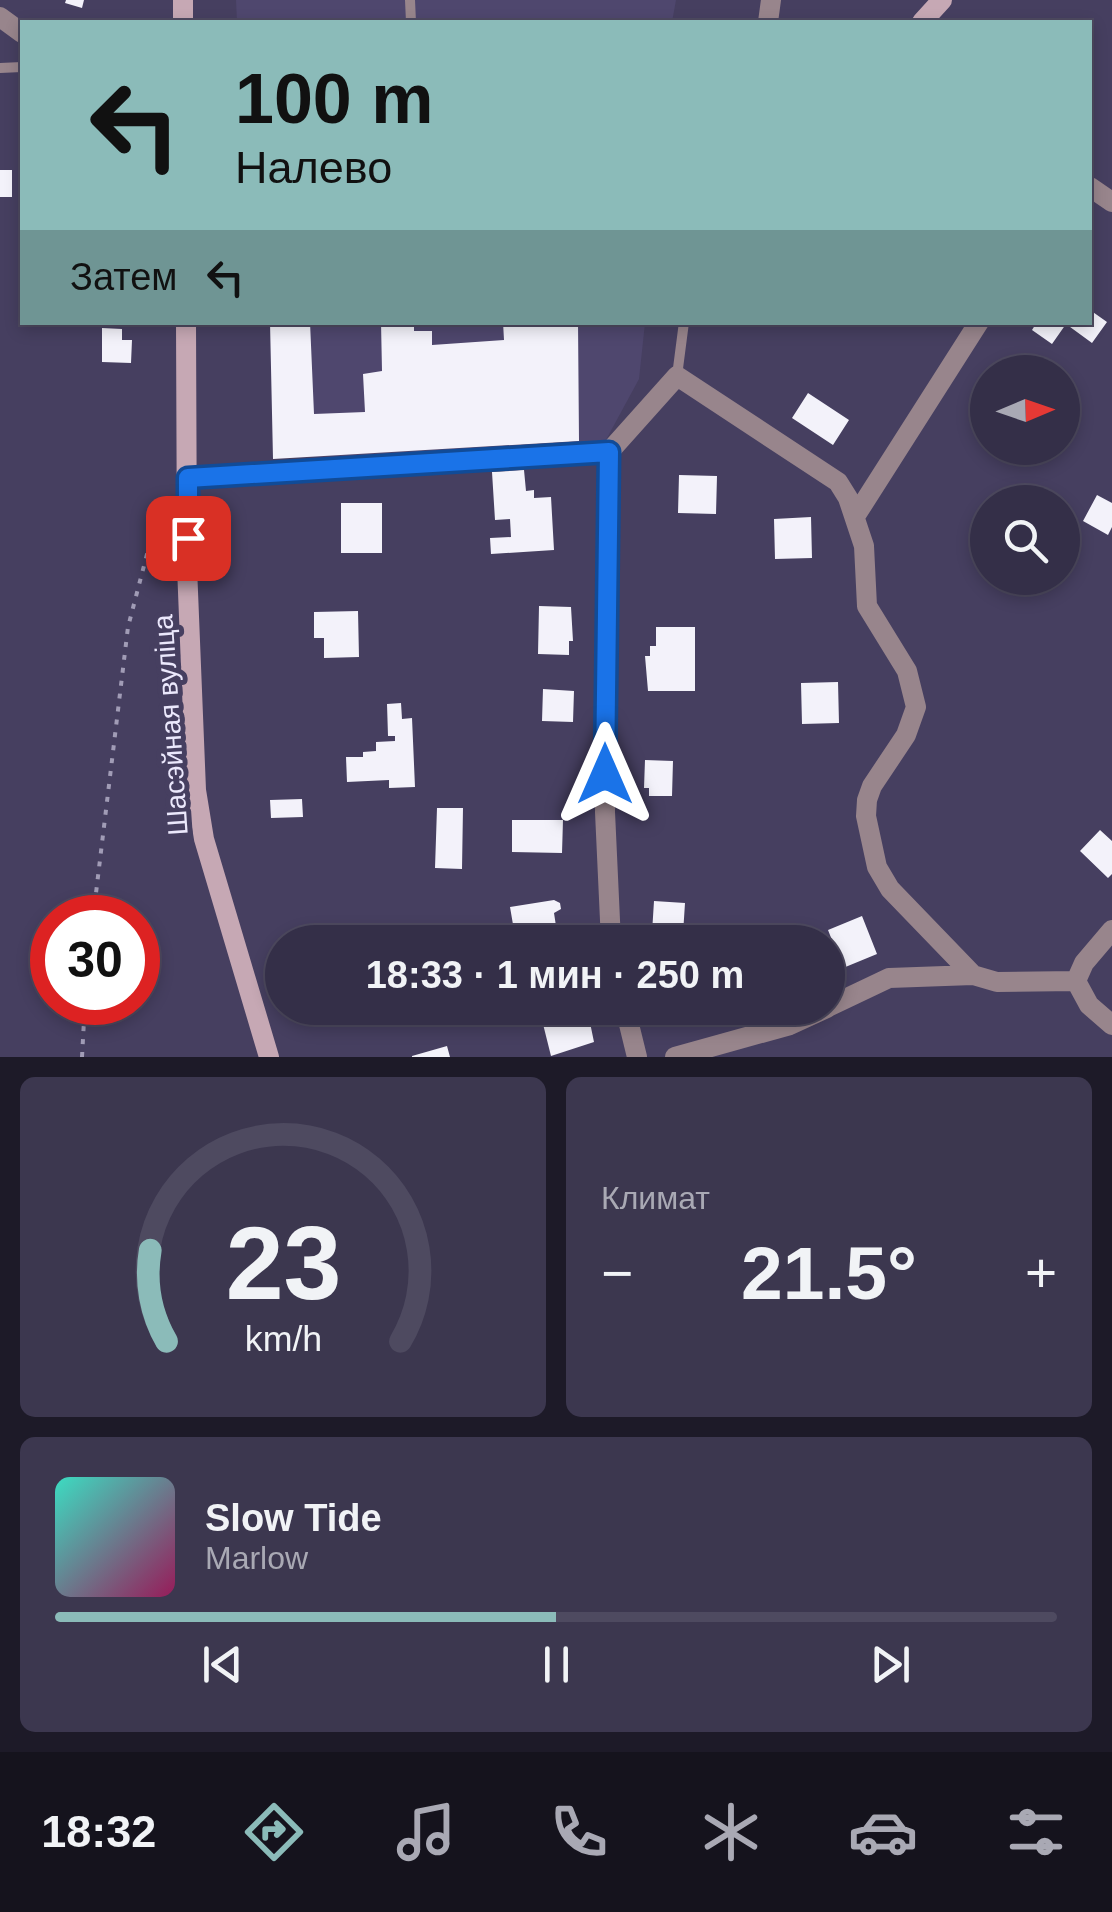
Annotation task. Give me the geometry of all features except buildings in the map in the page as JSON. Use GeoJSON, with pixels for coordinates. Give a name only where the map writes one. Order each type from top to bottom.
{"type":"FeatureCollection","features":[{"type":"Feature","properties":{"kind":"main road"},"geometry":{"type":"LineString","coordinates":[[925,20],[942,0]]}},
{"type":"Feature","properties":{"kind":"main road","name":"Шасэйная вуліца"},"geometry":{"type":"LineString","coordinates":[[186,325],[187,568],[196,790],[204,838],[269,1056]]}},
{"type":"Feature","properties":{"kind":"street"},"geometry":{"type":"LineString","coordinates":[[0,16],[20,32]]}},
{"type":"Feature","properties":{"kind":"street"},"geometry":{"type":"LineString","coordinates":[[856,515],[978,325]]}},
{"type":"Feature","properties":{"kind":"street"},"geometry":{"type":"LineString","coordinates":[[610,925],[605,812],[609,452],[677,376],[838,482],[856,515],[864,546],[867,606],[907,671],[916,707],[906,734],[867,800],[866,816],[874,853],[890,889],[974,975]]}},
{"type":"Feature","properties":{"kind":"street"},"geometry":{"type":"LineString","coordinates":[[188,478],[609,452]]}},
{"type":"Feature","properties":{"kind":"street"},"geometry":{"type":"LineString","coordinates":[[1076,980],[1084,962],[1112,930]]}},
{"type":"Feature","properties":{"kind":"street"},"geometry":{"type":"LineString","coordinates":[[845,999],[889,978],[974,975],[998,982],[1076,980]]}},
{"type":"Feature","properties":{"kind":"street"},"geometry":{"type":"LineString","coordinates":[[1076,980],[1089,1006],[1112,1026]]}},
{"type":"Feature","properties":{"kind":"street"},"geometry":{"type":"LineString","coordinates":[[629,1025],[636,1057]]}},
{"type":"Feature","properties":{"kind":"street"},"geometry":{"type":"LineString","coordinates":[[675,1057],[790,1025]]}},
{"type":"Feature","properties":{"kind":"lane"},"geometry":{"type":"LineString","coordinates":[[677,376],[684,325]]}},
{"type":"Feature","properties":{"kind":"path"},"geometry":{"type":"LineString","coordinates":[[96,895],[128,628],[152,535],[188,478]]}},
{"type":"Feature","properties":{"kind":"path"},"geometry":{"type":"LineString","coordinates":[[82,1057],[83,1025]]}},
{"type":"Feature","properties":{"kind":"shaded area"},"geometry":{"type":"Polygon","coordinates":[[[236,0],[676,0],[672,20],[237,20],[236,0]]]}},
{"type":"Feature","properties":{"kind":"shaded area"},"geometry":{"type":"Polygon","coordinates":[[[273,325],[645,325],[639,379],[601,449],[276,458],[273,325]]]}},
{"type":"Feature","properties":{"kind":"route"},"geometry":{"type":"LineString","coordinates":[[188,538],[188,478],[609,452],[605,774]]}}]}
